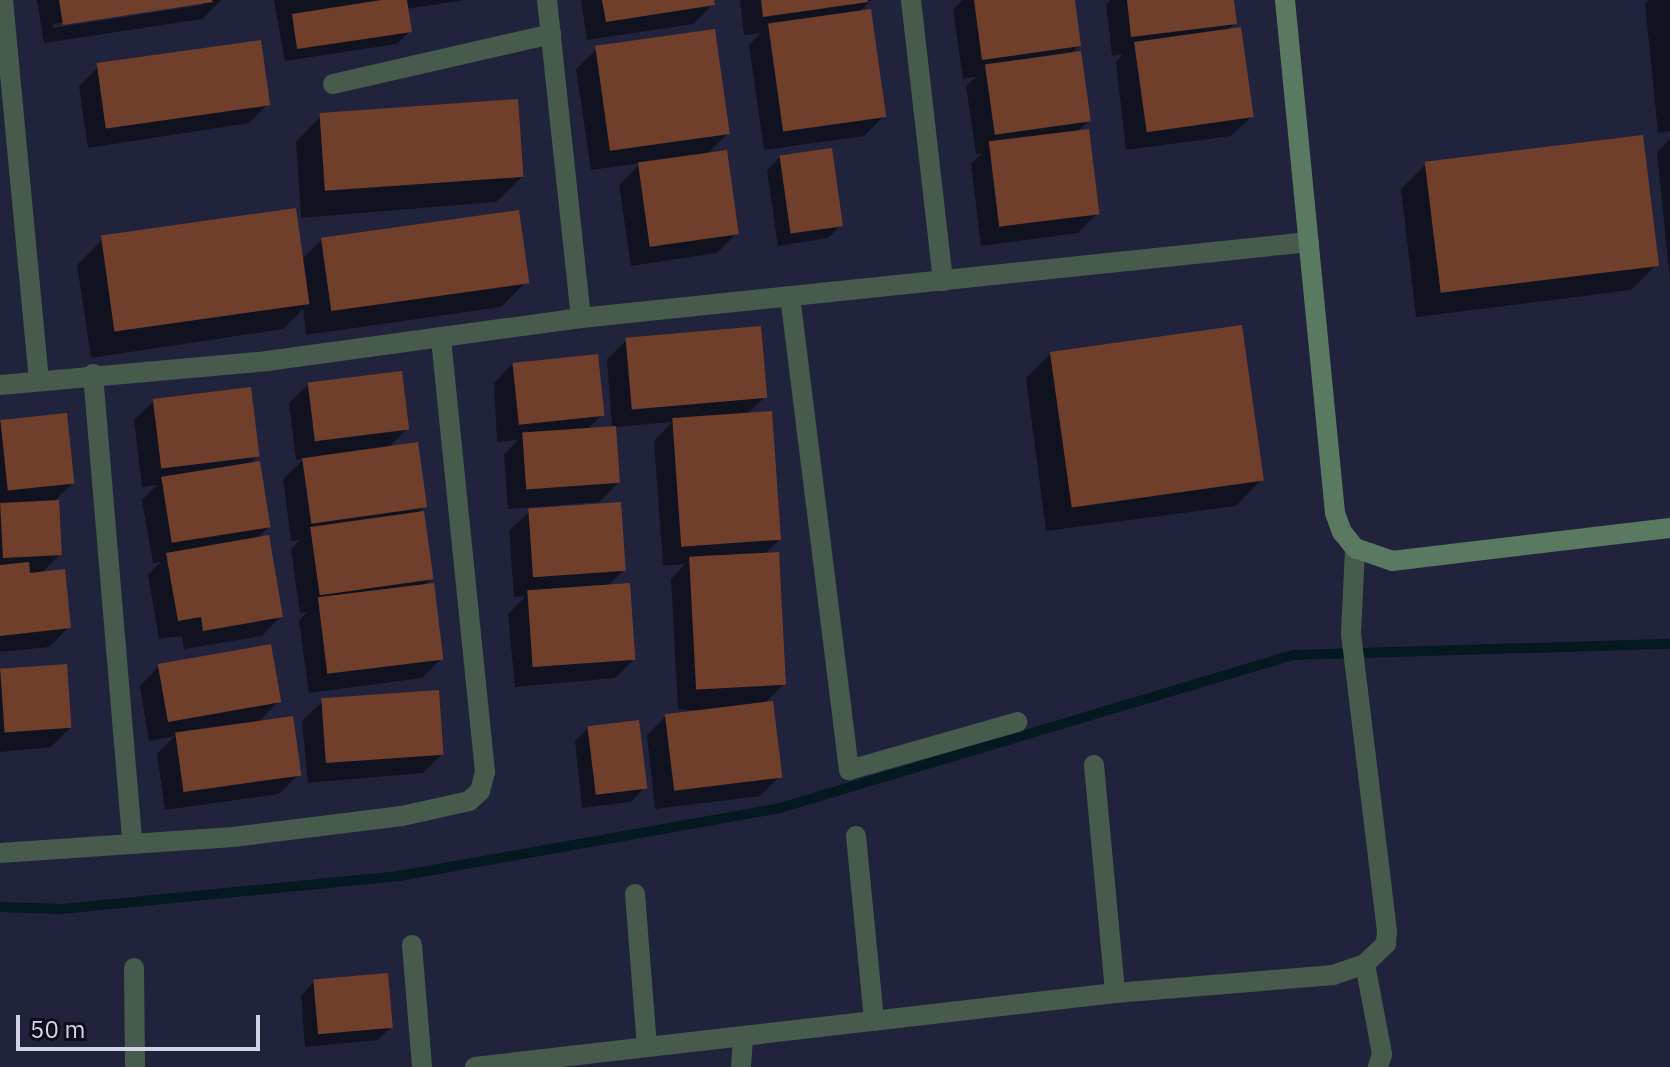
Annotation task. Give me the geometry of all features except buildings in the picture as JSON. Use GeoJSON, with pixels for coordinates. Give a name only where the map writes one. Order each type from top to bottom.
{"type":"FeatureCollection","features":[{"type":"Feature","properties":{"kind":"street"},"geometry":{"type":"LineString","coordinates":[[3,0],[39,380]]}},
{"type":"Feature","properties":{"kind":"street"},"geometry":{"type":"LineString","coordinates":[[547,0],[581,318]]}},
{"type":"Feature","properties":{"kind":"street"},"geometry":{"type":"LineString","coordinates":[[911,0],[943,281]]}},
{"type":"Feature","properties":{"kind":"street"},"geometry":{"type":"LineString","coordinates":[[475,1067],[647,1046],[743,1040],[874,1021],[1115,993],[1333,975],[1365,964],[1386,944],[1387,931],[1351,634],[1355,548],[1335,513],[1285,0]]}},
{"type":"Feature","properties":{"kind":"street"},"geometry":{"type":"LineString","coordinates":[[333,84],[551,34]]}},
{"type":"Feature","properties":{"kind":"street"},"geometry":{"type":"LineString","coordinates":[[0,385],[93,374],[267,361],[581,318],[1309,242]]}},
{"type":"Feature","properties":{"kind":"street"},"geometry":{"type":"LineString","coordinates":[[790,296],[849,770],[1017,722]]}},
{"type":"Feature","properties":{"kind":"street"},"geometry":{"type":"LineString","coordinates":[[0,853],[233,837],[402,816],[469,801],[480,791],[485,772],[441,337]]}},
{"type":"Feature","properties":{"kind":"street"},"geometry":{"type":"LineString","coordinates":[[93,374],[132,843]]}},
{"type":"Feature","properties":{"kind":"street"},"geometry":{"type":"LineString","coordinates":[[1355,548],[1374,558],[1407,560],[1670,528]]}},
{"type":"Feature","properties":{"kind":"street"},"geometry":{"type":"LineString","coordinates":[[1094,765],[1115,993]]}},
{"type":"Feature","properties":{"kind":"street"},"geometry":{"type":"LineString","coordinates":[[856,836],[874,1021]]}},
{"type":"Feature","properties":{"kind":"street"},"geometry":{"type":"LineString","coordinates":[[635,894],[647,1046]]}},
{"type":"Feature","properties":{"kind":"street"},"geometry":{"type":"LineString","coordinates":[[412,945],[422,1067]]}},
{"type":"Feature","properties":{"kind":"street"},"geometry":{"type":"LineString","coordinates":[[1365,964],[1380,1066]]}},
{"type":"Feature","properties":{"kind":"street"},"geometry":{"type":"LineString","coordinates":[[134,968],[135,1067]]}},
{"type":"Feature","properties":{"kind":"street"},"geometry":{"type":"LineString","coordinates":[[741,1067],[743,1040]]}},
{"type":"Feature","properties":{"kind":"waterway"},"geometry":{"type":"LineString","coordinates":[[0,907],[62,909],[399,876],[780,808],[1293,655],[1670,644]]}}]}
